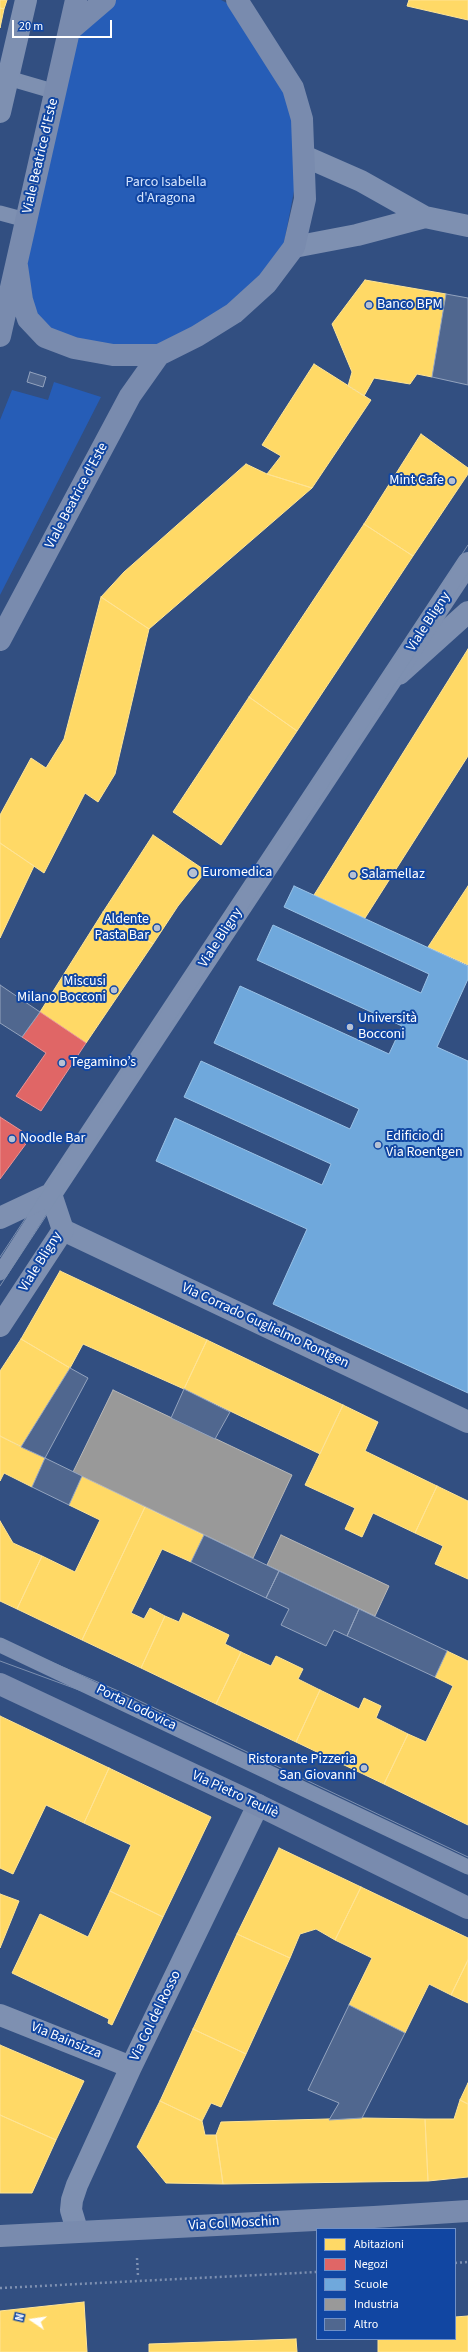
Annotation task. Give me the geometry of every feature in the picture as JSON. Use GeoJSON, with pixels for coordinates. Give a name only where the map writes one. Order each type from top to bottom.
{"type":"FeatureCollection","features":[{"type":"Feature","properties":{"kind":"main road","name":"Viale Beatrice d'Este"},"geometry":{"type":"LineString","coordinates":[[0,336],[76,0]]}},
{"type":"Feature","properties":{"kind":"main road"},"geometry":{"type":"LineString","coordinates":[[70,30],[104,0]]}},
{"type":"Feature","properties":{"kind":"main road"},"geometry":{"type":"LineString","coordinates":[[17,266],[22,300],[28,319],[45,336],[74,348],[113,355],[159,355],[197,336],[234,313],[267,283],[294,247],[305,199],[302,119],[293,88],[237,0]]}},
{"type":"Feature","properties":{"kind":"main road","name":"Viale Beatrice d'Este"},"geometry":{"type":"LineString","coordinates":[[0,640],[130,396],[159,355]]}},
{"type":"Feature","properties":{"kind":"main road","name":"Via Pietro Teuliè"},"geometry":{"type":"LineString","coordinates":[[0,1684],[258,1805],[468,1908]]}},
{"type":"Feature","properties":{"kind":"main road","name":"Via Col Moschin"},"geometry":{"type":"LineString","coordinates":[[0,2236],[77,2230],[350,2219],[468,2211]]}},
{"type":"Feature","properties":{"kind":"street"},"geometry":{"type":"LineString","coordinates":[[0,112],[26,0]]}},
{"type":"Feature","properties":{"kind":"street"},"geometry":{"type":"LineString","coordinates":[[304,156],[361,181],[425,217],[468,226]]}},
{"type":"Feature","properties":{"kind":"street"},"geometry":{"type":"LineString","coordinates":[[294,247],[357,235],[425,217]]}},
{"type":"Feature","properties":{"kind":"street","name":"Viale Bligny"},"geometry":{"type":"LineString","coordinates":[[0,1326],[63,1230],[51,1194],[468,563]]}},
{"type":"Feature","properties":{"kind":"street","name":"Viale Bligny"},"geometry":{"type":"LineString","coordinates":[[390,681],[468,612]]}},
{"type":"Feature","properties":{"kind":"street"},"geometry":{"type":"LineString","coordinates":[[0,1218],[51,1194]]}},
{"type":"Feature","properties":{"kind":"street","name":"Via Corrado Guglielmo Rontgen"},"geometry":{"type":"LineString","coordinates":[[63,1230],[468,1422]]}},
{"type":"Feature","properties":{"kind":"street","name":"Via Col del Rosso"},"geometry":{"type":"LineString","coordinates":[[77,2230],[73,2219],[72,2200],[131,2067],[258,1805]]}},
{"type":"Feature","properties":{"kind":"street","name":"Via Bainsizza"},"geometry":{"type":"LineString","coordinates":[[0,2015],[131,2067]]}},
{"type":"Feature","properties":{"kind":"lane","name":"Viale Beatrice d'Este"},"geometry":{"type":"LineString","coordinates":[[8,78],[56,92]]}},
{"type":"Feature","properties":{"kind":"lane","name":"Viale Beatrice d'Este"},"geometry":{"type":"LineString","coordinates":[[0,213],[26,220]]}},
{"type":"Feature","properties":{"kind":"lane","name":"Viale Bligny"},"geometry":{"type":"LineString","coordinates":[[0,1273],[51,1194]]}},
{"type":"Feature","properties":{"kind":"lane","name":"Porta Lodovica"},"geometry":{"type":"LineString","coordinates":[[0,1645],[468,1867]]}},
{"type":"Feature","properties":{"kind":"path"},"geometry":{"type":"LineString","coordinates":[[456,2263],[468,2262]]}},
{"type":"Feature","properties":{"kind":"path"},"geometry":{"type":"LineString","coordinates":[[0,2288],[316,2272]]}},
{"type":"Feature","properties":{"kind":"green space","name":"Parco Isabella d'Aragona"},"geometry":{"type":"Polygon","coordinates":[[[112,0],[221,0],[229,4],[292,105],[299,165],[284,243],[252,290],[170,344],[81,345],[38,324],[20,260],[74,37],[112,0]]]}},
{"type":"Feature","properties":{"kind":"green space"},"geometry":{"type":"Polygon","coordinates":[[[54,382],[101,397],[0,595],[0,420],[12,390],[48,400],[54,382]]]}},
{"type":"Feature","properties":{"kind":"building: Abitazioni"},"geometry":{"type":"Polygon","coordinates":[[[0,0],[7,0],[4,9],[0,8],[0,0]]]}},
{"type":"Feature","properties":{"kind":"building: Abitazioni"},"geometry":{"type":"Polygon","coordinates":[[[409,0],[468,0],[468,20],[407,6],[409,0]]]}},
{"type":"Feature","properties":{"kind":"building: Abitazioni"},"geometry":{"type":"Polygon","coordinates":[[[0,8],[4,9],[0,28],[0,8]]]}},
{"type":"Feature","properties":{"kind":"building: Abitazioni"},"geometry":{"type":"Polygon","coordinates":[[[365,280],[446,294],[432,377],[417,374],[410,384],[374,378],[364,396],[348,386],[352,372],[332,324],[365,280]]]}},
{"type":"Feature","properties":{"kind":"building: Abitazioni"},"geometry":{"type":"Polygon","coordinates":[[[314,364],[371,400],[312,488],[267,474],[281,456],[262,445],[314,364]]]}},
{"type":"Feature","properties":{"kind":"building: Abitazioni"},"geometry":{"type":"Polygon","coordinates":[[[421,434],[468,468],[468,474],[413,556],[364,524],[421,434]]]}},
{"type":"Feature","properties":{"kind":"building: Abitazioni"},"geometry":{"type":"Polygon","coordinates":[[[246,464],[267,474],[312,488],[149,629],[101,597],[124,572],[246,464]]]}},
{"type":"Feature","properties":{"kind":"building: Abitazioni"},"geometry":{"type":"Polygon","coordinates":[[[364,524],[413,556],[297,731],[249,697],[364,524]]]}},
{"type":"Feature","properties":{"kind":"building: Abitazioni"},"geometry":{"type":"Polygon","coordinates":[[[101,597],[149,629],[115,774],[98,802],[85,793],[44,873],[0,843],[0,815],[31,758],[46,768],[64,739],[101,597]]]}},
{"type":"Feature","properties":{"kind":"building: Abitazioni"},"geometry":{"type":"Polygon","coordinates":[[[468,649],[468,756],[365,918],[314,895],[468,649]]]}},
{"type":"Feature","properties":{"kind":"building: Abitazioni"},"geometry":{"type":"Polygon","coordinates":[[[249,697],[297,731],[221,845],[173,812],[249,697]]]}},
{"type":"Feature","properties":{"kind":"building: Abitazioni"},"geometry":{"type":"Polygon","coordinates":[[[153,835],[206,871],[178,906],[153,944],[103,912],[153,835]]]}},
{"type":"Feature","properties":{"kind":"building: Abitazioni"},"geometry":{"type":"Polygon","coordinates":[[[0,843],[34,866],[0,938],[0,843]]]}},
{"type":"Feature","properties":{"kind":"building: Abitazioni"},"geometry":{"type":"Polygon","coordinates":[[[468,886],[468,965],[428,947],[468,886]]]}},
{"type":"Feature","properties":{"kind":"building: Abitazioni"},"geometry":{"type":"Polygon","coordinates":[[[103,912],[153,944],[86,1043],[40,1012],[103,912]]]}},
{"type":"Feature","properties":{"kind":"building: Abitazioni"},"geometry":{"type":"Polygon","coordinates":[[[60,1271],[207,1340],[184,1389],[83,1344],[70,1368],[21,1339],[60,1271]]]}},
{"type":"Feature","properties":{"kind":"building: Abitazioni"},"geometry":{"type":"Polygon","coordinates":[[[21,1339],[70,1368],[21,1447],[0,1436],[0,1371],[21,1339]]]}},
{"type":"Feature","properties":{"kind":"building: Abitazioni"},"geometry":{"type":"Polygon","coordinates":[[[207,1340],[343,1405],[320,1454],[184,1389],[207,1340]]]}},
{"type":"Feature","properties":{"kind":"building: Abitazioni"},"geometry":{"type":"Polygon","coordinates":[[[343,1405],[378,1422],[365,1451],[437,1486],[415,1533],[373,1513],[362,1537],[345,1529],[355,1508],[305,1485],[343,1405]]]}},
{"type":"Feature","properties":{"kind":"building: Abitazioni"},"geometry":{"type":"Polygon","coordinates":[[[0,1436],[45,1458],[32,1487],[4,1473],[0,1481],[0,1436]]]}},
{"type":"Feature","properties":{"kind":"building: Abitazioni"},"geometry":{"type":"Polygon","coordinates":[[[82,1476],[145,1507],[82,1640],[17,1609],[42,1556],[75,1572],[100,1520],[69,1505],[82,1476]]]}},
{"type":"Feature","properties":{"kind":"building: Abitazioni"},"geometry":{"type":"Polygon","coordinates":[[[437,1486],[468,1501],[468,1579],[435,1564],[443,1546],[415,1533],[437,1486]]]}},
{"type":"Feature","properties":{"kind":"building: Abitazioni"},"geometry":{"type":"Polygon","coordinates":[[[145,1507],[204,1535],[191,1562],[162,1549],[131,1613],[144,1619],[150,1608],[165,1616],[141,1668],[82,1640],[145,1507]]]}},
{"type":"Feature","properties":{"kind":"building: Abitazioni"},"geometry":{"type":"Polygon","coordinates":[[[0,1521],[13,1543],[42,1556],[17,1609],[0,1601],[0,1521]]]}},
{"type":"Feature","properties":{"kind":"building: Abitazioni"},"geometry":{"type":"Polygon","coordinates":[[[183,1613],[229,1635],[225,1644],[241,1652],[216,1704],[141,1668],[165,1616],[179,1622],[183,1613]]]}},
{"type":"Feature","properties":{"kind":"building: Abitazioni"},"geometry":{"type":"Polygon","coordinates":[[[447,1651],[468,1661],[468,1825],[384,1784],[408,1734],[426,1742],[453,1686],[435,1677],[447,1651]]]}},
{"type":"Feature","properties":{"kind":"building: Abitazioni"},"geometry":{"type":"Polygon","coordinates":[[[241,1652],[271,1666],[276,1656],[303,1669],[298,1679],[320,1690],[296,1742],[216,1704],[241,1652]]]}},
{"type":"Feature","properties":{"kind":"building: Abitazioni"},"geometry":{"type":"Polygon","coordinates":[[[320,1690],[359,1709],[364,1698],[381,1706],[376,1718],[408,1734],[384,1784],[296,1742],[320,1690]]]}},
{"type":"Feature","properties":{"kind":"building: Abitazioni"},"geometry":{"type":"Polygon","coordinates":[[[0,1716],[109,1768],[84,1823],[46,1805],[13,1874],[0,1868],[0,1716]]]}},
{"type":"Feature","properties":{"kind":"building: Abitazioni"},"geometry":{"type":"Polygon","coordinates":[[[109,1768],[211,1817],[163,1917],[110,1891],[131,1845],[84,1823],[109,1768]]]}},
{"type":"Feature","properties":{"kind":"building: Abitazioni"},"geometry":{"type":"Polygon","coordinates":[[[279,1848],[361,1887],[335,1940],[316,1929],[300,1934],[290,1958],[237,1934],[279,1848]]]}},
{"type":"Feature","properties":{"kind":"building: Abitazioni"},"geometry":{"type":"Polygon","coordinates":[[[361,1887],[468,1938],[468,1960],[451,1995],[429,1984],[405,2033],[349,2005],[372,1958],[335,1940],[361,1887]]]}},
{"type":"Feature","properties":{"kind":"building: Abitazioni"},"geometry":{"type":"Polygon","coordinates":[[[110,1891],[163,1917],[112,2025],[108,2023],[109,2019],[12,1973],[40,1914],[88,1937],[110,1891]]]}},
{"type":"Feature","properties":{"kind":"building: Abitazioni"},"geometry":{"type":"Polygon","coordinates":[[[0,1894],[19,1901],[0,1948],[0,1894]]]}},
{"type":"Feature","properties":{"kind":"building: Abitazioni"},"geometry":{"type":"Polygon","coordinates":[[[237,1934],[290,1958],[246,2054],[193,2029],[237,1934]]]}},
{"type":"Feature","properties":{"kind":"building: Abitazioni"},"geometry":{"type":"Polygon","coordinates":[[[468,1960],[468,2003],[451,1995],[468,1960]]]}},
{"type":"Feature","properties":{"kind":"building: Abitazioni"},"geometry":{"type":"Polygon","coordinates":[[[193,2029],[246,2054],[221,2107],[211,2103],[202,2121],[160,2101],[193,2029]]]}},
{"type":"Feature","properties":{"kind":"building: Abitazioni"},"geometry":{"type":"Polygon","coordinates":[[[0,2045],[84,2081],[56,2140],[0,2115],[0,2045]]]}},
{"type":"Feature","properties":{"kind":"building: Abitazioni"},"geometry":{"type":"Polygon","coordinates":[[[468,2083],[468,2104],[460,2100],[468,2083]]]}},
{"type":"Feature","properties":{"kind":"building: Abitazioni"},"geometry":{"type":"Polygon","coordinates":[[[460,2100],[468,2104],[468,2177],[428,2181],[425,2119],[454,2119],[460,2100]]]}},
{"type":"Feature","properties":{"kind":"building: Abitazioni"},"geometry":{"type":"Polygon","coordinates":[[[160,2101],[202,2121],[205,2135],[216,2135],[223,2184],[166,2183],[137,2147],[160,2101]]]}},
{"type":"Feature","properties":{"kind":"building: Abitazioni"},"geometry":{"type":"Polygon","coordinates":[[[0,2115],[56,2140],[32,2193],[0,2193],[0,2115]]]}},
{"type":"Feature","properties":{"kind":"building: Abitazioni"},"geometry":{"type":"Polygon","coordinates":[[[362,2118],[425,2119],[428,2181],[223,2184],[216,2135],[221,2122],[362,2118]]]}},
{"type":"Feature","properties":{"kind":"building: Abitazioni"},"geometry":{"type":"Polygon","coordinates":[[[84,2302],[87,2352],[0,2352],[0,2311],[84,2302]]]}},
{"type":"Feature","properties":{"kind":"building: Abitazioni"},"geometry":{"type":"Polygon","coordinates":[[[468,2316],[468,2352],[378,2352],[378,2340],[456,2340],[456,2317],[468,2316]]]}},
{"type":"Feature","properties":{"kind":"building: Abitazioni"},"geometry":{"type":"Polygon","coordinates":[[[296,2339],[297,2352],[149,2352],[149,2344],[296,2339]]]}},
{"type":"Feature","properties":{"kind":"building: Negozi"},"geometry":{"type":"Polygon","coordinates":[[[40,1012],[86,1043],[41,1111],[16,1096],[46,1053],[22,1037],[40,1012]]]}},
{"type":"Feature","properties":{"kind":"building: Negozi"},"geometry":{"type":"Polygon","coordinates":[[[0,1117],[31,1137],[0,1179],[0,1117]]]}},
{"type":"Feature","properties":{"kind":"building: Scuole","name":"Edificio di Via Roentgen"},"geometry":{"type":"Polygon","coordinates":[[[294,886],[468,966],[468,979],[437,1047],[468,1061],[468,1393],[273,1304],[307,1229],[156,1161],[175,1118],[322,1185],[331,1164],[184,1097],[201,1061],[350,1129],[359,1109],[214,1043],[240,986],[389,1054],[402,1026],[257,960],[273,925],[421,993],[429,974],[284,907],[294,886]]]}},
{"type":"Feature","properties":{"kind":"building: Industria"},"geometry":{"type":"Polygon","coordinates":[[[113,1390],[292,1475],[253,1558],[73,1472],[113,1390]]]}},
{"type":"Feature","properties":{"kind":"building: Industria"},"geometry":{"type":"Polygon","coordinates":[[[281,1535],[389,1586],[375,1616],[267,1565],[281,1535]]]}},
{"type":"Feature","properties":{"kind":"building: Altro"},"geometry":{"type":"Polygon","coordinates":[[[446,294],[468,298],[468,385],[432,377],[446,294]]]}},
{"type":"Feature","properties":{"kind":"building: Altro"},"geometry":{"type":"Polygon","coordinates":[[[30,372],[46,377],[43,387],[27,382],[30,372]]]}},
{"type":"Feature","properties":{"kind":"building: Altro"},"geometry":{"type":"Polygon","coordinates":[[[0,985],[40,1012],[22,1037],[0,1023],[0,985]]]}},
{"type":"Feature","properties":{"kind":"building: Altro"},"geometry":{"type":"Polygon","coordinates":[[[70,1368],[88,1378],[45,1458],[21,1447],[70,1368]]]}},
{"type":"Feature","properties":{"kind":"building: Altro"},"geometry":{"type":"Polygon","coordinates":[[[184,1389],[230,1412],[215,1439],[171,1418],[184,1389]]]}},
{"type":"Feature","properties":{"kind":"building: Altro"},"geometry":{"type":"Polygon","coordinates":[[[45,1458],[82,1476],[69,1505],[32,1487],[45,1458]]]}},
{"type":"Feature","properties":{"kind":"building: Altro"},"geometry":{"type":"Polygon","coordinates":[[[204,1535],[279,1571],[266,1598],[191,1562],[204,1535]]]}},
{"type":"Feature","properties":{"kind":"building: Altro"},"geometry":{"type":"Polygon","coordinates":[[[279,1571],[359,1609],[347,1636],[334,1630],[326,1646],[281,1625],[289,1609],[266,1598],[279,1571]]]}},
{"type":"Feature","properties":{"kind":"building: Altro"},"geometry":{"type":"Polygon","coordinates":[[[359,1609],[447,1651],[435,1677],[347,1636],[359,1609]]]}},
{"type":"Feature","properties":{"kind":"building: Altro"},"geometry":{"type":"Polygon","coordinates":[[[349,2005],[405,2033],[362,2118],[329,2120],[339,2103],[308,2090],[349,2005]]]}},
{"type":"Feature","properties":{"kind":"tram line"},"geometry":{"type":"LineString","coordinates":[[0,1257],[468,545]]}},
{"type":"Feature","properties":{"kind":"tram line"},"geometry":{"type":"LineString","coordinates":[[0,1286],[468,573]]}},
{"type":"Feature","properties":{"kind":"tram line"},"geometry":{"type":"LineString","coordinates":[[0,1640],[123,1693],[468,1857]]}},
{"type":"Feature","properties":{"kind":"tram line"},"geometry":{"type":"LineString","coordinates":[[0,1661],[90,1694],[468,1874]]}},
{"type":"Feature","properties":{"kind":"place","name":"Banco BPM"},"geometry":{"type":"Point","coordinates":[369,305]}},
{"type":"Feature","properties":{"kind":"place","name":"Mint Cafe"},"geometry":{"type":"Point","coordinates":[452,481]}},
{"type":"Feature","properties":{"kind":"place","name":"Euromedica"},"geometry":{"type":"Point","coordinates":[193,873]}},
{"type":"Feature","properties":{"kind":"place","name":"Salamellaz"},"geometry":{"type":"Point","coordinates":[353,875]}},
{"type":"Feature","properties":{"kind":"place","name":"Aldente Pasta Bar"},"geometry":{"type":"Point","coordinates":[157,928]}},
{"type":"Feature","properties":{"kind":"place","name":"Miscusi Milano Bocconi"},"geometry":{"type":"Point","coordinates":[114,990]}},
{"type":"Feature","properties":{"kind":"place","name":"Università Bocconi"},"geometry":{"type":"Point","coordinates":[350,1027]}},
{"type":"Feature","properties":{"kind":"place","name":"Tegamino’s"},"geometry":{"type":"Point","coordinates":[62,1063]}},
{"type":"Feature","properties":{"kind":"place","name":"Noodle Bar"},"geometry":{"type":"Point","coordinates":[12,1139]}},
{"type":"Feature","properties":{"kind":"place","name":"Edificio di Via Roentgen"},"geometry":{"type":"Point","coordinates":[378,1145]}},
{"type":"Feature","properties":{"kind":"place","name":"Ristorante Pizzeria San Giovanni"},"geometry":{"type":"Point","coordinates":[364,1768]}}]}
